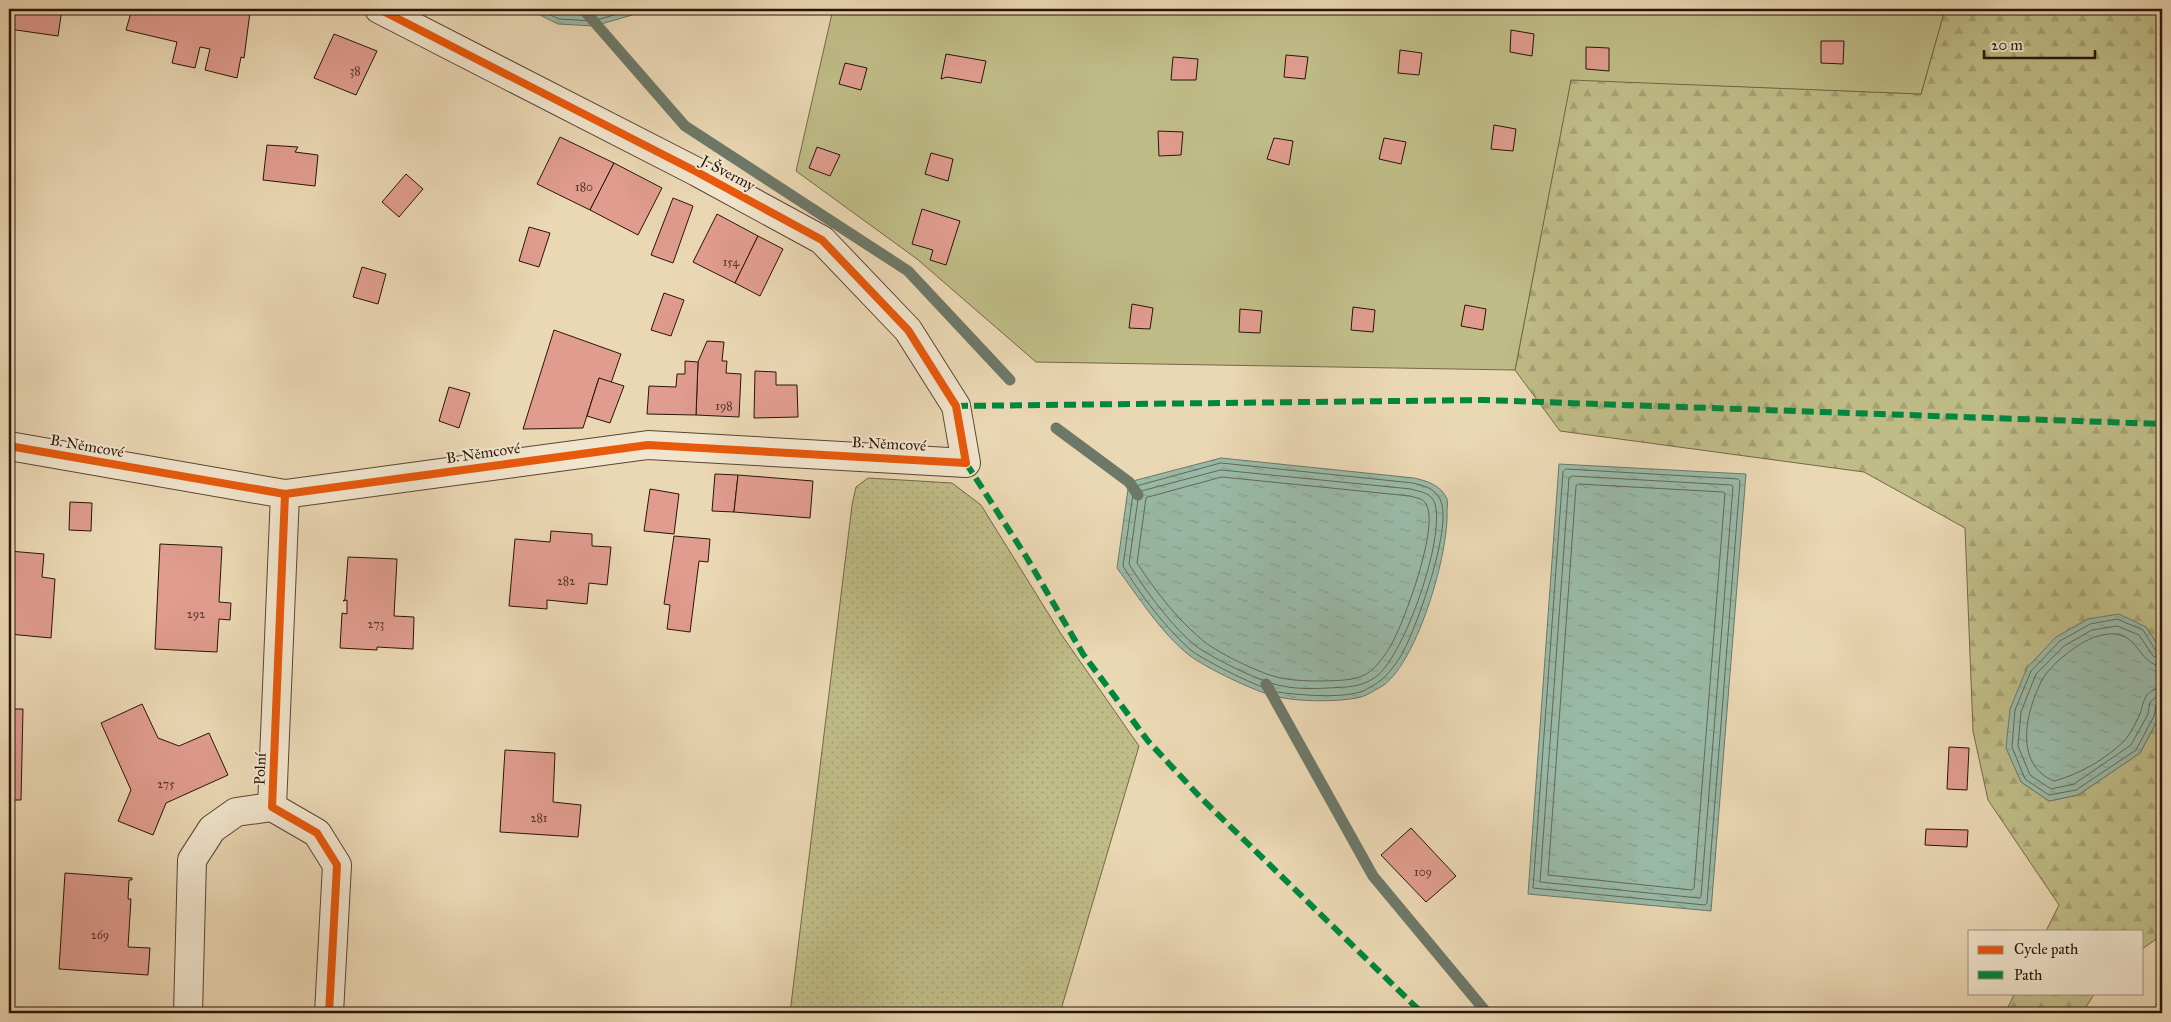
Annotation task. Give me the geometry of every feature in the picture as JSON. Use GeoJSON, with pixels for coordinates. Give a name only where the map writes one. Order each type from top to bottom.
{"type":"FeatureCollection","features":[{"type":"Feature","properties":{"kind":"street","name":"J. Švermy"},"geometry":{"type":"LineString","coordinates":[[379,9],[698,172],[822,240],[908,330],[956,406],[966,462]]}},
{"type":"Feature","properties":{"kind":"street","name":"B. Němcové"},"geometry":{"type":"LineString","coordinates":[[9,446],[285,494],[648,445],[966,462]]}},
{"type":"Feature","properties":{"kind":"street","name":"Polní"},"geometry":{"type":"LineString","coordinates":[[272,807],[285,494]]}},
{"type":"Feature","properties":{"kind":"street","name":"Polní"},"geometry":{"type":"LineString","coordinates":[[188,1013],[192,860],[212,829],[236,812],[272,807],[317,833],[337,865],[328,1013]]}},
{"type":"Feature","properties":{"kind":"green space"},"geometry":{"type":"Polygon","coordinates":[[[833,9],[1945,9],[1921,94],[1571,80],[1515,370],[1036,362],[917,259],[796,171],[833,9]]]}},
{"type":"Feature","properties":{"kind":"green space"},"geometry":{"type":"Polygon","coordinates":[[[1945,9],[2162,9],[2162,651],[2146,627],[2088,619],[2057,637],[2027,668],[2021,782],[2049,801],[2078,795],[2140,753],[2159,717],[2162,684],[2162,935],[2144,948],[2144,930],[2046,930],[2059,905],[1988,800],[1973,731],[1965,528],[1864,472],[1560,431],[1515,370],[1571,79],[1921,94],[1945,9]]]}},
{"type":"Feature","properties":{"kind":"green space"},"geometry":{"type":"Polygon","coordinates":[[[868,478],[952,483],[981,505],[1061,634],[1139,746],[1060,1013],[790,1013],[852,505],[856,487],[868,478]]]}},
{"type":"Feature","properties":{"kind":"green space"},"geometry":{"type":"Polygon","coordinates":[[[2014,994],[2094,994],[2082,1013],[2005,1013],[2014,994]]]}},
{"type":"Feature","properties":{"kind":"water"},"geometry":{"type":"Polygon","coordinates":[[[528,9],[653,9],[594,26],[558,24],[528,9]]]}},
{"type":"Feature","properties":{"kind":"water"},"geometry":{"type":"Polygon","coordinates":[[[1221,458],[1414,478],[1433,484],[1444,494],[1447,502],[1443,552],[1429,604],[1408,653],[1397,672],[1384,685],[1360,697],[1338,700],[1316,701],[1274,696],[1218,672],[1189,655],[1150,614],[1117,568],[1129,482],[1221,458]]]}},
{"type":"Feature","properties":{"kind":"water"},"geometry":{"type":"Polygon","coordinates":[[[1559,464],[1746,474],[1711,911],[1528,894],[1559,464]]]}},
{"type":"Feature","properties":{"kind":"water"},"geometry":{"type":"Polygon","coordinates":[[[2119,614],[2146,627],[2162,651],[2159,717],[2140,753],[2078,795],[2049,801],[2021,782],[2006,748],[2010,709],[2027,668],[2056,637],[2088,619],[2119,614]]]}},
{"type":"Feature","properties":{"kind":"building"},"geometry":{"type":"Polygon","coordinates":[[[9,9],[62,9],[58,36],[9,29],[9,9]]]}},
{"type":"Feature","properties":{"kind":"building"},"geometry":{"type":"Polygon","coordinates":[[[132,9],[232,9],[250,12],[244,58],[241,57],[237,78],[205,70],[210,49],[200,47],[195,68],[172,63],[177,42],[126,30],[132,9]]]}},
{"type":"Feature","properties":{"kind":"building"},"geometry":{"type":"Polygon","coordinates":[[[1511,30],[1534,34],[1532,56],[1510,52],[1511,30]]]}},
{"type":"Feature","properties":{"kind":"building"},"geometry":{"type":"Polygon","coordinates":[[[334,34],[377,51],[356,95],[314,78],[334,34]]]}},
{"type":"Feature","properties":{"kind":"building"},"geometry":{"type":"Polygon","coordinates":[[[1821,41],[1844,41],[1843,64],[1821,63],[1821,41]]]}},
{"type":"Feature","properties":{"kind":"building"},"geometry":{"type":"Polygon","coordinates":[[[1586,47],[1609,48],[1609,71],[1586,69],[1586,47]]]}},
{"type":"Feature","properties":{"kind":"building"},"geometry":{"type":"Polygon","coordinates":[[[1400,50],[1422,53],[1419,75],[1398,73],[1400,50]]]}},
{"type":"Feature","properties":{"kind":"building"},"geometry":{"type":"Polygon","coordinates":[[[946,54],[986,61],[981,83],[947,77],[941,79],[946,54]]]}},
{"type":"Feature","properties":{"kind":"building"},"geometry":{"type":"Polygon","coordinates":[[[1286,55],[1308,57],[1305,79],[1284,77],[1286,55]]]}},
{"type":"Feature","properties":{"kind":"building"},"geometry":{"type":"Polygon","coordinates":[[[1173,57],[1198,59],[1196,80],[1171,80],[1173,57]]]}},
{"type":"Feature","properties":{"kind":"building"},"geometry":{"type":"Polygon","coordinates":[[[845,63],[867,68],[861,90],[839,84],[845,63]]]}},
{"type":"Feature","properties":{"kind":"building"},"geometry":{"type":"Polygon","coordinates":[[[1494,125],[1516,129],[1513,151],[1491,149],[1494,125]]]}},
{"type":"Feature","properties":{"kind":"building"},"geometry":{"type":"Polygon","coordinates":[[[1158,131],[1183,132],[1181,155],[1159,156],[1158,131]]]}},
{"type":"Feature","properties":{"kind":"building"},"geometry":{"type":"Polygon","coordinates":[[[560,137],[614,163],[590,210],[537,184],[560,137]]]}},
{"type":"Feature","properties":{"kind":"building"},"geometry":{"type":"Polygon","coordinates":[[[1274,138],[1293,141],[1289,165],[1267,159],[1274,138]]]}},
{"type":"Feature","properties":{"kind":"building"},"geometry":{"type":"Polygon","coordinates":[[[1384,138],[1406,142],[1401,164],[1379,159],[1384,138]]]}},
{"type":"Feature","properties":{"kind":"building"},"geometry":{"type":"Polygon","coordinates":[[[267,145],[298,147],[295,152],[318,155],[315,186],[263,180],[267,145]]]}},
{"type":"Feature","properties":{"kind":"building"},"geometry":{"type":"Polygon","coordinates":[[[817,147],[840,155],[830,176],[809,168],[817,147]]]}},
{"type":"Feature","properties":{"kind":"building"},"geometry":{"type":"Polygon","coordinates":[[[931,153],[953,159],[948,181],[925,174],[931,153]]]}},
{"type":"Feature","properties":{"kind":"building"},"geometry":{"type":"Polygon","coordinates":[[[614,163],[662,188],[638,235],[590,210],[614,163]]]}},
{"type":"Feature","properties":{"kind":"building"},"geometry":{"type":"Polygon","coordinates":[[[406,174],[423,189],[399,217],[382,202],[406,174]]]}},
{"type":"Feature","properties":{"kind":"building"},"geometry":{"type":"Polygon","coordinates":[[[673,198],[693,206],[673,263],[651,255],[673,198]]]}},
{"type":"Feature","properties":{"kind":"building"},"geometry":{"type":"Polygon","coordinates":[[[922,209],[960,221],[946,265],[930,260],[933,250],[912,244],[922,209]]]}},
{"type":"Feature","properties":{"kind":"building"},"geometry":{"type":"Polygon","coordinates":[[[717,214],[758,236],[735,283],[693,262],[717,214]]]}},
{"type":"Feature","properties":{"kind":"building"},"geometry":{"type":"Polygon","coordinates":[[[529,227],[550,233],[539,267],[519,261],[529,227]]]}},
{"type":"Feature","properties":{"kind":"building"},"geometry":{"type":"Polygon","coordinates":[[[758,236],[783,249],[760,296],[735,283],[758,236]]]}},
{"type":"Feature","properties":{"kind":"building"},"geometry":{"type":"Polygon","coordinates":[[[362,267],[386,274],[378,304],[353,297],[362,267]]]}},
{"type":"Feature","properties":{"kind":"building"},"geometry":{"type":"Polygon","coordinates":[[[664,293],[684,300],[671,336],[651,330],[664,293]]]}},
{"type":"Feature","properties":{"kind":"building"},"geometry":{"type":"Polygon","coordinates":[[[1132,304],[1153,308],[1150,329],[1129,328],[1132,304]]]}},
{"type":"Feature","properties":{"kind":"building"},"geometry":{"type":"Polygon","coordinates":[[[1465,305],[1486,309],[1483,330],[1461,326],[1465,305]]]}},
{"type":"Feature","properties":{"kind":"building"},"geometry":{"type":"Polygon","coordinates":[[[1353,307],[1375,310],[1373,332],[1351,330],[1353,307]]]}},
{"type":"Feature","properties":{"kind":"building"},"geometry":{"type":"Polygon","coordinates":[[[1240,309],[1262,311],[1260,333],[1239,332],[1240,309]]]}},
{"type":"Feature","properties":{"kind":"building"},"geometry":{"type":"Polygon","coordinates":[[[554,330],[621,354],[611,383],[599,378],[583,428],[523,429],[554,330]]]}},
{"type":"Feature","properties":{"kind":"building"},"geometry":{"type":"Polygon","coordinates":[[[707,341],[724,342],[722,361],[727,361],[726,373],[741,374],[739,417],[696,415],[698,362],[707,341]]]}},
{"type":"Feature","properties":{"kind":"building"},"geometry":{"type":"Polygon","coordinates":[[[685,361],[698,362],[696,415],[647,414],[649,386],[676,387],[677,374],[685,374],[685,361]]]}},
{"type":"Feature","properties":{"kind":"building"},"geometry":{"type":"Polygon","coordinates":[[[755,371],[776,372],[776,385],[797,385],[798,417],[754,418],[755,371]]]}},
{"type":"Feature","properties":{"kind":"building"},"geometry":{"type":"Polygon","coordinates":[[[599,378],[624,386],[610,423],[587,416],[599,378]]]}},
{"type":"Feature","properties":{"kind":"building"},"geometry":{"type":"Polygon","coordinates":[[[449,387],[470,393],[459,428],[439,421],[449,387]]]}},
{"type":"Feature","properties":{"kind":"building"},"geometry":{"type":"Polygon","coordinates":[[[715,474],[738,475],[734,512],[712,511],[715,474]]]}},
{"type":"Feature","properties":{"kind":"building"},"geometry":{"type":"Polygon","coordinates":[[[738,475],[813,481],[810,518],[734,512],[738,475]]]}},
{"type":"Feature","properties":{"kind":"building"},"geometry":{"type":"Polygon","coordinates":[[[650,489],[679,494],[674,534],[644,531],[650,489]]]}},
{"type":"Feature","properties":{"kind":"building"},"geometry":{"type":"Polygon","coordinates":[[[70,502],[92,503],[91,531],[69,530],[70,502]]]}},
{"type":"Feature","properties":{"kind":"building"},"geometry":{"type":"Polygon","coordinates":[[[551,531],[592,534],[592,546],[611,547],[607,585],[589,583],[587,604],[547,600],[547,609],[509,606],[515,539],[550,542],[551,531]]]}},
{"type":"Feature","properties":{"kind":"building"},"geometry":{"type":"Polygon","coordinates":[[[674,536],[710,539],[708,562],[699,561],[690,632],[667,629],[670,605],[664,604],[674,536]]]}},
{"type":"Feature","properties":{"kind":"building"},"geometry":{"type":"Polygon","coordinates":[[[160,544],[222,547],[219,602],[231,603],[230,620],[219,619],[217,652],[155,649],[160,544]]]}},
{"type":"Feature","properties":{"kind":"building"},"geometry":{"type":"Polygon","coordinates":[[[9,551],[44,554],[42,577],[55,579],[51,638],[9,634],[9,551]]]}},
{"type":"Feature","properties":{"kind":"building"},"geometry":{"type":"Polygon","coordinates":[[[348,557],[397,559],[394,616],[414,617],[413,649],[377,647],[377,650],[340,648],[342,613],[347,614],[347,600],[343,601],[345,599],[348,557]]]}},
{"type":"Feature","properties":{"kind":"building"},"geometry":{"type":"Polygon","coordinates":[[[142,704],[158,738],[179,746],[209,733],[228,775],[166,803],[153,835],[118,821],[131,790],[101,723],[142,704]]]}},
{"type":"Feature","properties":{"kind":"building"},"geometry":{"type":"Polygon","coordinates":[[[9,709],[23,709],[21,800],[9,800],[9,709]]]}},
{"type":"Feature","properties":{"kind":"building"},"geometry":{"type":"Polygon","coordinates":[[[1949,747],[1969,748],[1967,790],[1947,789],[1949,747]]]}},
{"type":"Feature","properties":{"kind":"building"},"geometry":{"type":"Polygon","coordinates":[[[505,750],[555,753],[553,802],[581,805],[578,837],[500,832],[505,750]]]}},
{"type":"Feature","properties":{"kind":"building"},"geometry":{"type":"Polygon","coordinates":[[[1411,828],[1456,876],[1426,902],[1381,855],[1411,828]]]}},
{"type":"Feature","properties":{"kind":"building"},"geometry":{"type":"Polygon","coordinates":[[[1926,829],[1968,830],[1967,847],[1925,845],[1926,829]]]}},
{"type":"Feature","properties":{"kind":"building"},"geometry":{"type":"Polygon","coordinates":[[[65,873],[132,878],[132,880],[129,880],[128,899],[131,899],[128,947],[150,948],[148,975],[59,969],[65,873]]]}},
{"type":"Feature","properties":{"kind":"waterway"},"geometry":{"type":"LineString","coordinates":[[583,9],[685,126],[908,271],[1010,380]]}},
{"type":"Feature","properties":{"kind":"waterway"},"geometry":{"type":"LineString","coordinates":[[1056,428],[1129,482],[1138,495]]}},
{"type":"Feature","properties":{"kind":"waterway"},"geometry":{"type":"LineString","coordinates":[[1266,684],[1373,876],[1487,1013]]}},
{"type":"Feature","properties":{"kind":"marked path"},"geometry":{"type":"LineString","coordinates":[[956,406],[1484,400],[2162,424]]}},
{"type":"Feature","properties":{"kind":"marked path"},"geometry":{"type":"LineString","coordinates":[[966,463],[1027,558],[1083,654],[1148,741],[1200,797],[1422,1013]]}},
{"type":"Feature","properties":{"kind":"cycle path"},"geometry":{"type":"LineString","coordinates":[[9,446],[285,494],[648,445],[966,463],[956,406],[908,330],[822,240],[697,172],[379,9]]}},
{"type":"Feature","properties":{"kind":"cycle path"},"geometry":{"type":"LineString","coordinates":[[285,494],[272,807],[317,833],[337,865],[329,1013]]}}]}
